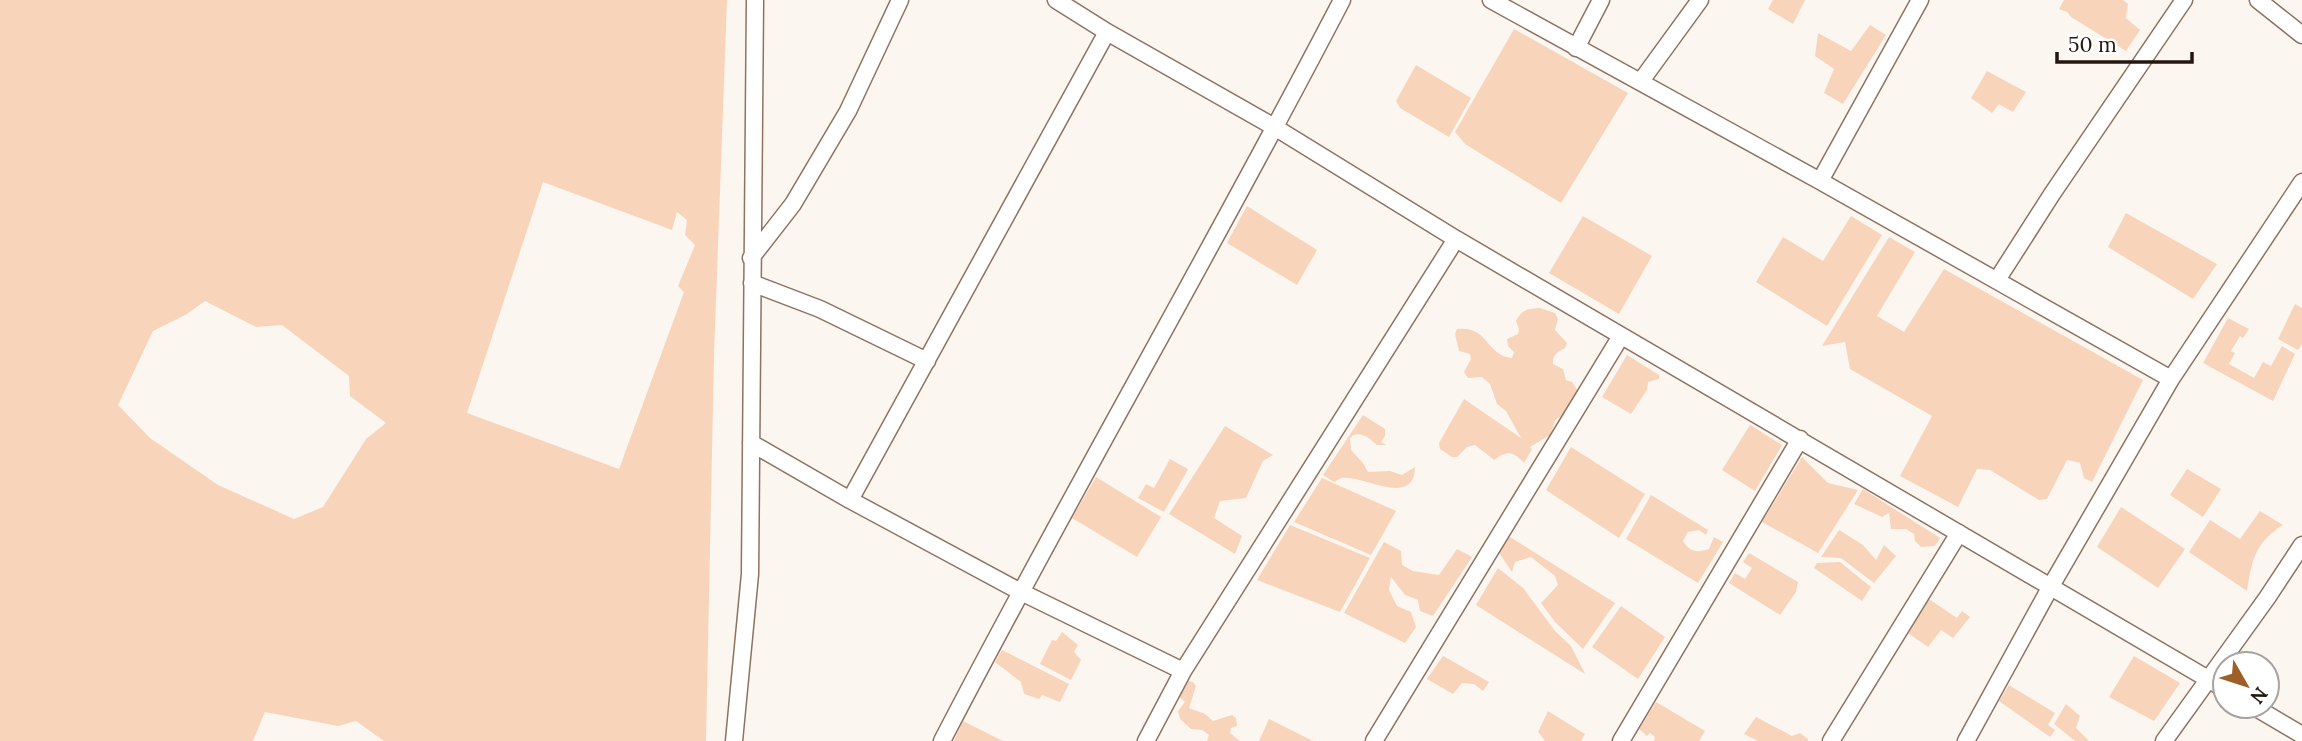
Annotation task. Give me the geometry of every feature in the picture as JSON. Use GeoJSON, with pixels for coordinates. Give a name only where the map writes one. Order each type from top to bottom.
{"type":"FeatureCollection","features":[{"type":"Feature","properties":{"kind":"street"},"geometry":{"type":"LineString","coordinates":[[734,741],[750,574],[755,0]]}},
{"type":"Feature","properties":{"kind":"street"},"geometry":{"type":"LineString","coordinates":[[751,258],[793,204],[848,111],[900,0]]}},
{"type":"Feature","properties":{"kind":"street"},"geometry":{"type":"LineString","coordinates":[[1056,0],[1276,128],[1456,239],[2211,681]]}},
{"type":"Feature","properties":{"kind":"street"},"geometry":{"type":"LineString","coordinates":[[942,741],[1019,591],[1276,128],[1342,0]]}},
{"type":"Feature","properties":{"kind":"street"},"geometry":{"type":"LineString","coordinates":[[1491,0],[1641,81],[2171,379]]}},
{"type":"Feature","properties":{"kind":"street"},"geometry":{"type":"LineString","coordinates":[[1576,48],[1601,0]]}},
{"type":"Feature","properties":{"kind":"street"},"geometry":{"type":"LineString","coordinates":[[1641,81],[1700,0]]}},
{"type":"Feature","properties":{"kind":"street"},"geometry":{"type":"LineString","coordinates":[[1819,181],[1920,0]]}},
{"type":"Feature","properties":{"kind":"street"},"geometry":{"type":"LineString","coordinates":[[1997,280],[2184,0]]}},
{"type":"Feature","properties":{"kind":"street"},"geometry":{"type":"LineString","coordinates":[[2258,0],[2302,35]]}},
{"type":"Feature","properties":{"kind":"street"},"geometry":{"type":"LineString","coordinates":[[850,500],[1107,32]]}},
{"type":"Feature","properties":{"kind":"street"},"geometry":{"type":"LineString","coordinates":[[1966,741],[2051,586],[2171,379],[2302,182]]}},
{"type":"Feature","properties":{"kind":"street"},"geometry":{"type":"LineString","coordinates":[[1146,741],[1183,671],[1456,239]]}},
{"type":"Feature","properties":{"kind":"street"},"geometry":{"type":"LineString","coordinates":[[752,283],[820,309],[927,361]]}},
{"type":"Feature","properties":{"kind":"street"},"geometry":{"type":"LineString","coordinates":[[1374,741],[1621,336]]}},
{"type":"Feature","properties":{"kind":"street"},"geometry":{"type":"LineString","coordinates":[[1621,741],[1800,439]]}},
{"type":"Feature","properties":{"kind":"street"},"geometry":{"type":"LineString","coordinates":[[751,443],[1019,591],[1183,671]]}},
{"type":"Feature","properties":{"kind":"street"},"geometry":{"type":"LineString","coordinates":[[1831,741],[1959,533]]}},
{"type":"Feature","properties":{"kind":"street"},"geometry":{"type":"LineString","coordinates":[[2164,741],[2302,545]]}},
{"type":"Feature","properties":{"kind":"street"},"geometry":{"type":"LineString","coordinates":[[2277,720],[2302,735]]}},
{"type":"Feature","properties":{"kind":"shaded area"},"geometry":{"type":"Polygon","coordinates":[[[0,0],[727,0],[714,356],[706,741],[384,741],[356,721],[338,726],[265,712],[253,741],[0,741],[0,0]],[[543,182],[467,413],[619,469],[684,292],[678,286],[695,245],[685,235],[687,220],[677,212],[672,230],[543,182]],[[205,301],[187,314],[153,331],[118,405],[150,438],[218,485],[294,519],[323,507],[366,439],[386,423],[350,396],[349,376],[282,325],[256,327],[205,301]]]}},
{"type":"Feature","properties":{"kind":"shaded area"},"geometry":{"type":"Polygon","coordinates":[[[1773,0],[1805,0],[1793,24],[1768,9],[1773,0]]]}},
{"type":"Feature","properties":{"kind":"shaded area"},"geometry":{"type":"Polygon","coordinates":[[[2064,0],[2123,0],[2128,4],[2126,18],[2140,30],[2126,51],[2059,9],[2064,0]]]}},
{"type":"Feature","properties":{"kind":"shaded area"},"geometry":{"type":"Polygon","coordinates":[[[1870,25],[1886,35],[1843,104],[1824,93],[1834,69],[1815,56],[1818,33],[1851,51],[1870,25]]]}},
{"type":"Feature","properties":{"kind":"shaded area"},"geometry":{"type":"Polygon","coordinates":[[[1514,29],[1628,93],[1561,203],[1465,144],[1455,132],[1514,29]]]}},
{"type":"Feature","properties":{"kind":"shaded area"},"geometry":{"type":"Polygon","coordinates":[[[1416,65],[1471,98],[1449,137],[1400,108],[1396,101],[1416,65]]]}},
{"type":"Feature","properties":{"kind":"shaded area"},"geometry":{"type":"Polygon","coordinates":[[[1987,71],[2026,92],[2013,112],[1999,104],[1992,113],[1971,98],[1987,71]]]}},
{"type":"Feature","properties":{"kind":"shaded area"},"geometry":{"type":"Polygon","coordinates":[[[1247,206],[1317,250],[1297,285],[1227,243],[1247,206]]]}},
{"type":"Feature","properties":{"kind":"shaded area"},"geometry":{"type":"Polygon","coordinates":[[[2126,213],[2217,264],[2193,299],[2108,247],[2126,213]]]}},
{"type":"Feature","properties":{"kind":"shaded area"},"geometry":{"type":"Polygon","coordinates":[[[1583,216],[1652,256],[1619,314],[1549,273],[1583,216]]]}},
{"type":"Feature","properties":{"kind":"shaded area"},"geometry":{"type":"Polygon","coordinates":[[[1851,216],[1882,235],[1827,326],[1756,282],[1783,237],[1823,261],[1851,216]]]}},
{"type":"Feature","properties":{"kind":"shaded area"},"geometry":{"type":"Polygon","coordinates":[[[1889,237],[1915,252],[1877,316],[1904,332],[1944,269],[2143,380],[2092,482],[2084,478],[2080,463],[2067,460],[2047,499],[2039,500],[1990,470],[1977,469],[1958,507],[1900,476],[1932,416],[1850,369],[1845,342],[1822,346],[1889,237]]]}},
{"type":"Feature","properties":{"kind":"shaded area"},"geometry":{"type":"Polygon","coordinates":[[[2295,304],[2302,308],[2302,344],[2298,350],[2278,339],[2295,304]]]}},
{"type":"Feature","properties":{"kind":"shaded area"},"geometry":{"type":"Polygon","coordinates":[[[1540,308],[1555,313],[1558,319],[1555,330],[1567,343],[1555,356],[1553,364],[1563,369],[1566,380],[1572,382],[1581,395],[1566,414],[1556,419],[1550,435],[1530,447],[1532,449],[1524,463],[1510,453],[1494,460],[1475,445],[1467,447],[1457,457],[1452,457],[1440,449],[1439,443],[1464,399],[1521,438],[1506,411],[1497,404],[1490,384],[1482,377],[1468,378],[1464,372],[1471,359],[1470,354],[1459,351],[1455,334],[1457,329],[1475,331],[1497,352],[1512,358],[1514,352],[1508,346],[1507,339],[1518,334],[1516,321],[1526,310],[1540,308]]]}},
{"type":"Feature","properties":{"kind":"shaded area"},"geometry":{"type":"Polygon","coordinates":[[[2228,318],[2249,329],[2243,338],[2240,336],[2231,351],[2235,353],[2229,364],[2254,378],[2263,362],[2271,366],[2282,346],[2295,354],[2273,401],[2203,363],[2228,318]]]}},
{"type":"Feature","properties":{"kind":"shaded area"},"geometry":{"type":"Polygon","coordinates":[[[1627,355],[1659,375],[1659,379],[1648,382],[1647,390],[1631,414],[1602,397],[1627,355]]]}},
{"type":"Feature","properties":{"kind":"shaded area"},"geometry":{"type":"Polygon","coordinates":[[[1363,415],[1385,429],[1381,442],[1386,445],[1377,445],[1357,434],[1350,439],[1351,450],[1368,472],[1390,471],[1402,475],[1415,467],[1412,479],[1406,486],[1386,487],[1351,478],[1341,478],[1334,482],[1323,475],[1363,415]]]}},
{"type":"Feature","properties":{"kind":"shaded area"},"geometry":{"type":"Polygon","coordinates":[[[1750,425],[1782,445],[1755,491],[1722,470],[1750,425]]]}},
{"type":"Feature","properties":{"kind":"shaded area"},"geometry":{"type":"Polygon","coordinates":[[[1225,426],[1273,455],[1263,461],[1246,498],[1220,501],[1214,518],[1242,536],[1235,554],[1169,514],[1225,426]]]}},
{"type":"Feature","properties":{"kind":"shaded area"},"geometry":{"type":"Polygon","coordinates":[[[1571,447],[1645,494],[1619,538],[1546,490],[1571,447]]]}},
{"type":"Feature","properties":{"kind":"shaded area"},"geometry":{"type":"Polygon","coordinates":[[[1802,457],[1828,483],[1858,490],[1818,553],[1762,522],[1802,457]]]}},
{"type":"Feature","properties":{"kind":"shaded area"},"geometry":{"type":"Polygon","coordinates":[[[1170,459],[1188,469],[1164,512],[1138,498],[1146,484],[1154,488],[1170,459]]]}},
{"type":"Feature","properties":{"kind":"shaded area"},"geometry":{"type":"Polygon","coordinates":[[[2187,469],[2221,489],[2203,517],[2170,495],[2187,469]]]}},
{"type":"Feature","properties":{"kind":"shaded area"},"geometry":{"type":"Polygon","coordinates":[[[1096,477],[1161,517],[1137,557],[1072,518],[1096,477]]]}},
{"type":"Feature","properties":{"kind":"shaded area"},"geometry":{"type":"Polygon","coordinates":[[[1322,478],[1396,511],[1371,555],[1294,522],[1322,478]]]}},
{"type":"Feature","properties":{"kind":"shaded area"},"geometry":{"type":"Polygon","coordinates":[[[1863,489],[1940,538],[1935,546],[1921,547],[1915,541],[1914,534],[1906,529],[1891,529],[1889,513],[1882,517],[1854,504],[1863,489]]]}},
{"type":"Feature","properties":{"kind":"shaded area"},"geometry":{"type":"Polygon","coordinates":[[[1651,495],[1708,530],[1706,535],[1699,530],[1688,532],[1683,541],[1691,549],[1709,549],[1714,537],[1723,542],[1698,583],[1626,539],[1651,495]]]}},
{"type":"Feature","properties":{"kind":"shaded area"},"geometry":{"type":"Polygon","coordinates":[[[2121,507],[2185,549],[2158,588],[2097,547],[2121,507]]]}},
{"type":"Feature","properties":{"kind":"shaded area"},"geometry":{"type":"Polygon","coordinates":[[[2260,511],[2283,525],[2266,538],[2256,553],[2247,591],[2189,552],[2210,520],[2240,539],[2260,511]]]}},
{"type":"Feature","properties":{"kind":"shaded area"},"geometry":{"type":"Polygon","coordinates":[[[1290,525],[1370,558],[1340,612],[1257,580],[1290,525]]]}},
{"type":"Feature","properties":{"kind":"shaded area"},"geometry":{"type":"Polygon","coordinates":[[[1839,530],[1863,545],[1876,560],[1884,545],[1896,556],[1874,583],[1841,558],[1821,557],[1839,530]]]}},
{"type":"Feature","properties":{"kind":"shaded area"},"geometry":{"type":"Polygon","coordinates":[[[1507,535],[1615,603],[1583,649],[1555,622],[1541,603],[1558,585],[1555,576],[1531,557],[1515,562],[1512,572],[1498,551],[1507,535]]]}},
{"type":"Feature","properties":{"kind":"shaded area"},"geometry":{"type":"Polygon","coordinates":[[[1384,542],[1401,551],[1402,565],[1413,571],[1439,575],[1457,549],[1472,557],[1433,616],[1420,611],[1418,600],[1405,595],[1391,577],[1389,590],[1397,606],[1411,612],[1416,627],[1405,643],[1344,613],[1384,542]]]}},
{"type":"Feature","properties":{"kind":"shaded area"},"geometry":{"type":"Polygon","coordinates":[[[1749,553],[1798,582],[1796,592],[1780,615],[1729,583],[1735,573],[1745,579],[1752,568],[1743,562],[1749,553]]]}},
{"type":"Feature","properties":{"kind":"shaded area"},"geometry":{"type":"Polygon","coordinates":[[[1840,562],[1871,587],[1862,601],[1814,568],[1817,563],[1840,562]]]}},
{"type":"Feature","properties":{"kind":"shaded area"},"geometry":{"type":"Polygon","coordinates":[[[1498,568],[1523,588],[1555,631],[1571,646],[1585,674],[1476,605],[1498,568]]]}},
{"type":"Feature","properties":{"kind":"shaded area"},"geometry":{"type":"Polygon","coordinates":[[[1929,599],[1957,618],[1962,611],[1970,617],[1953,638],[1941,630],[1928,647],[1908,633],[1929,599]]]}},
{"type":"Feature","properties":{"kind":"shaded area"},"geometry":{"type":"Polygon","coordinates":[[[1621,606],[1665,637],[1638,679],[1592,647],[1621,606]]]}},
{"type":"Feature","properties":{"kind":"shaded area"},"geometry":{"type":"Polygon","coordinates":[[[1062,632],[1078,645],[1074,652],[1081,660],[1071,680],[1040,664],[1052,640],[1056,641],[1062,632]]]}},
{"type":"Feature","properties":{"kind":"shaded area"},"geometry":{"type":"Polygon","coordinates":[[[1002,650],[1069,684],[1060,702],[1042,695],[1039,699],[1024,694],[1021,682],[995,662],[1002,650]]]}},
{"type":"Feature","properties":{"kind":"shaded area"},"geometry":{"type":"Polygon","coordinates":[[[1443,656],[1489,682],[1483,691],[1474,684],[1462,683],[1453,694],[1427,679],[1443,656]]]}},
{"type":"Feature","properties":{"kind":"shaded area"},"geometry":{"type":"Polygon","coordinates":[[[2134,656],[2180,683],[2154,721],[2109,697],[2134,656]]]}},
{"type":"Feature","properties":{"kind":"shaded area"},"geometry":{"type":"Polygon","coordinates":[[[1185,680],[1196,686],[1189,708],[1205,714],[1213,721],[1232,715],[1236,718],[1237,726],[1231,728],[1230,733],[1240,741],[1207,741],[1209,735],[1202,730],[1191,729],[1180,719],[1178,711],[1185,702],[1177,695],[1185,680]]]}},
{"type":"Feature","properties":{"kind":"shaded area"},"geometry":{"type":"Polygon","coordinates":[[[2009,685],[2055,713],[2048,725],[2055,730],[2050,737],[1999,701],[2009,685]]]}},
{"type":"Feature","properties":{"kind":"shaded area"},"geometry":{"type":"Polygon","coordinates":[[[1656,702],[1705,731],[1699,741],[1654,741],[1655,737],[1650,733],[1647,736],[1639,729],[1656,702]]]}},
{"type":"Feature","properties":{"kind":"shaded area"},"geometry":{"type":"Polygon","coordinates":[[[2066,704],[2080,716],[2076,728],[2089,741],[2075,741],[2054,724],[2066,704]]]}},
{"type":"Feature","properties":{"kind":"shaded area"},"geometry":{"type":"Polygon","coordinates":[[[1548,711],[1585,734],[1581,741],[1545,741],[1538,732],[1548,711]]]}},
{"type":"Feature","properties":{"kind":"shaded area"},"geometry":{"type":"Polygon","coordinates":[[[1756,717],[1792,736],[1800,733],[1808,741],[1758,741],[1744,734],[1756,717]]]}},
{"type":"Feature","properties":{"kind":"shaded area"},"geometry":{"type":"Polygon","coordinates":[[[1269,719],[1313,741],[1259,741],[1269,719]]]}},
{"type":"Feature","properties":{"kind":"shaded area"},"geometry":{"type":"Polygon","coordinates":[[[963,721],[1003,741],[954,741],[963,721]]]}}]}
